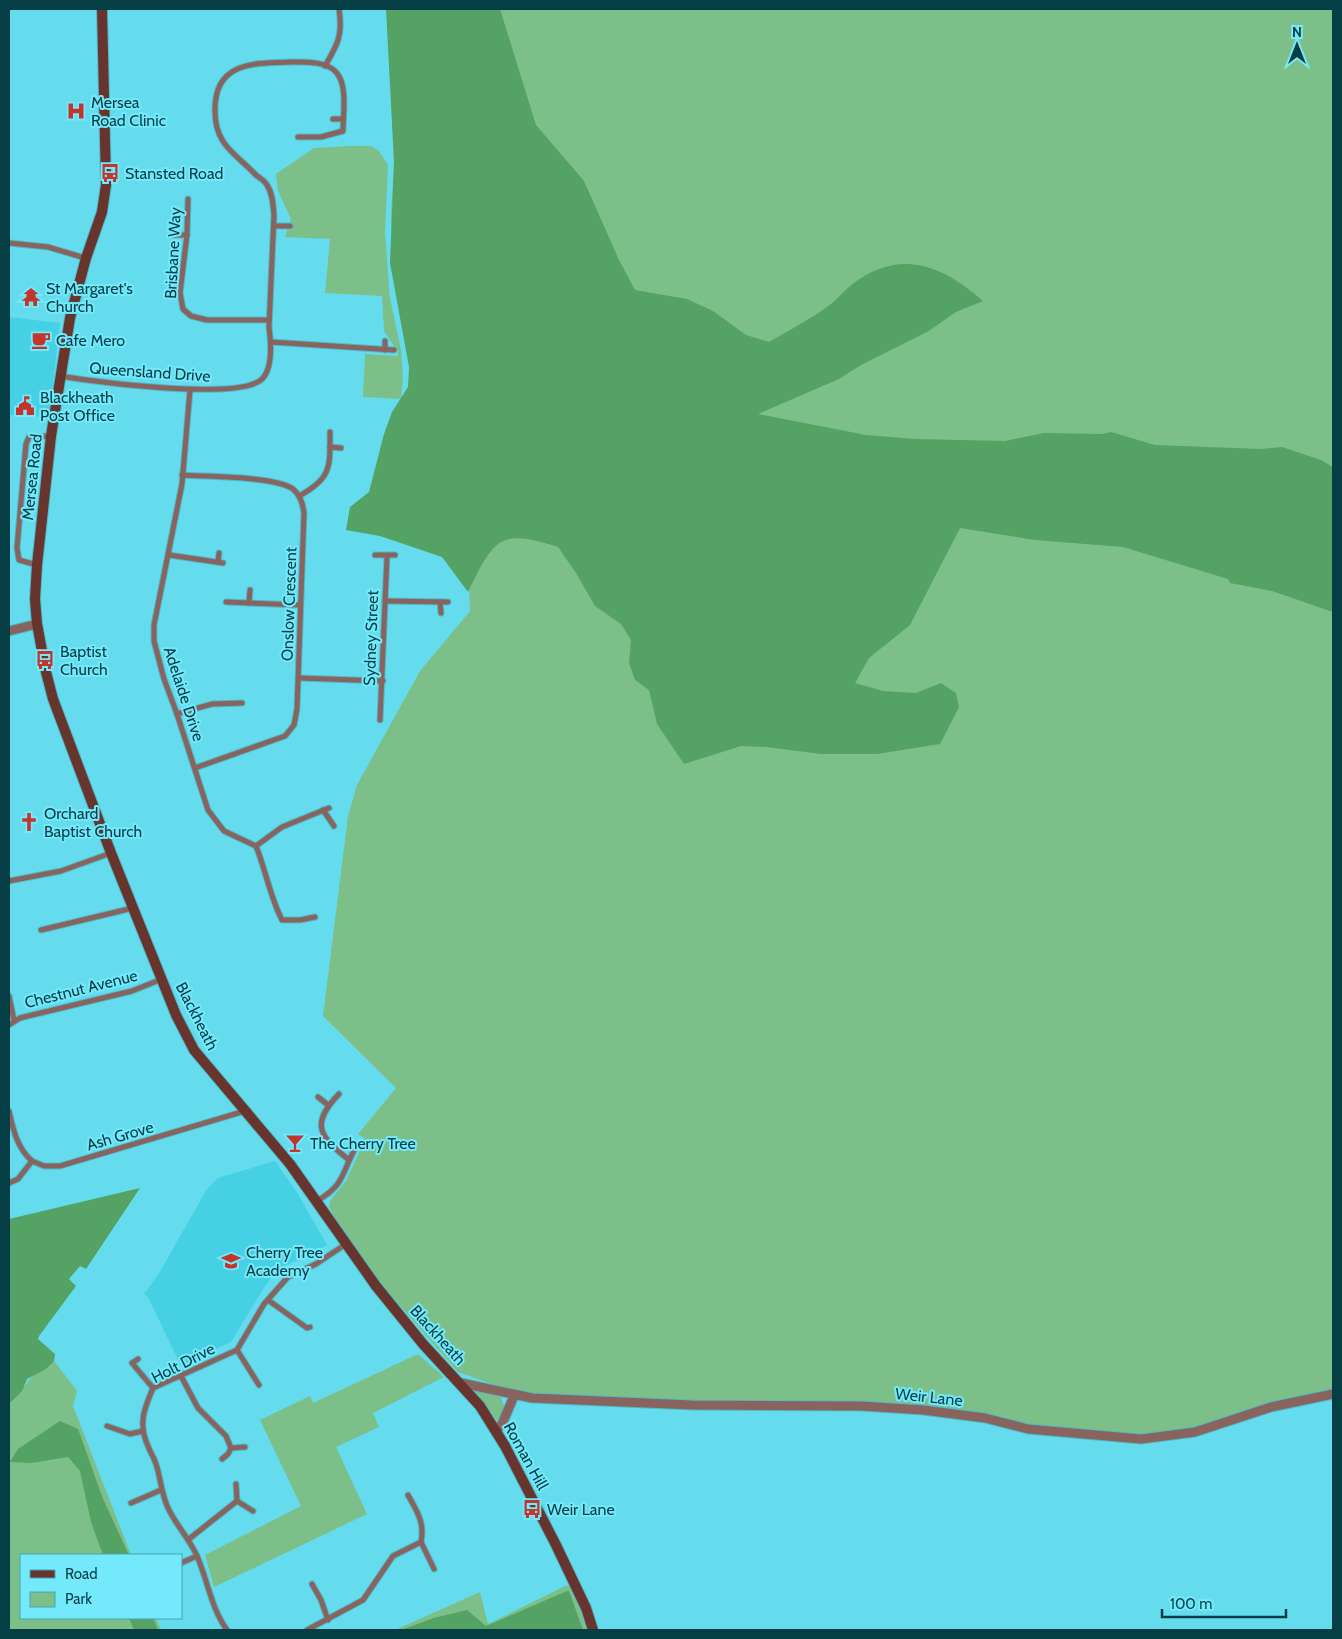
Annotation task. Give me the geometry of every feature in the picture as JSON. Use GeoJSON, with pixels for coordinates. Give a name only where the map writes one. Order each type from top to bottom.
{"type":"FeatureCollection","features":[{"type":"Feature","properties":{"kind":"main road","name":"Mersea Road"},"geometry":{"type":"LineString","coordinates":[[37,624],[35,598],[37,565],[51,436],[60,376],[70,318],[86,258],[102,212],[106,185],[102,9]]}},
{"type":"Feature","properties":{"kind":"main road","name":"Blackheath"},"geometry":{"type":"LineString","coordinates":[[37,624],[53,699],[133,908],[176,1015],[194,1050],[290,1164],[376,1286],[423,1344],[461,1383]]}},
{"type":"Feature","properties":{"kind":"main road","name":"Roman Hill"},"geometry":{"type":"LineString","coordinates":[[461,1383],[480,1406],[496,1431],[574,1580],[593,1630]]}},
{"type":"Feature","properties":{"kind":"street"},"geometry":{"type":"LineString","coordinates":[[298,138],[321,137],[343,131],[342,82],[335,71],[325,66],[339,42],[341,22],[339,9]]}},
{"type":"Feature","properties":{"kind":"street","name":"Queensland Drive"},"geometry":{"type":"LineString","coordinates":[[60,376],[190,390],[236,389],[260,381],[266,374],[271,342],[269,320],[274,226],[273,200],[267,184],[222,142],[217,129],[215,112],[218,89],[224,78],[246,64],[311,62],[325,66]]}},
{"type":"Feature","properties":{"kind":"street"},"geometry":{"type":"LineString","coordinates":[[333,119],[343,119]]}},
{"type":"Feature","properties":{"kind":"street","name":"Brisbane Way"},"geometry":{"type":"LineString","coordinates":[[188,198],[188,235],[180,293],[183,309],[191,316],[207,320],[269,320]]}},
{"type":"Feature","properties":{"kind":"street"},"geometry":{"type":"LineString","coordinates":[[274,226],[290,226]]}},
{"type":"Feature","properties":{"kind":"street"},"geometry":{"type":"LineString","coordinates":[[173,235],[188,235]]}},
{"type":"Feature","properties":{"kind":"street"},"geometry":{"type":"LineString","coordinates":[[9,243],[48,247],[86,258]]}},
{"type":"Feature","properties":{"kind":"street"},"geometry":{"type":"LineString","coordinates":[[385,341],[385,350]]}},
{"type":"Feature","properties":{"kind":"street"},"geometry":{"type":"LineString","coordinates":[[271,342],[394,350]]}},
{"type":"Feature","properties":{"kind":"street","name":"Adelaide Drive"},"geometry":{"type":"LineString","coordinates":[[190,390],[182,475],[169,554],[154,625],[154,641],[164,680],[208,810],[224,831],[256,846]]}},
{"type":"Feature","properties":{"kind":"street"},"geometry":{"type":"LineString","coordinates":[[182,475],[262,480],[281,484],[292,489],[299,496],[315,487],[324,479],[328,466],[330,432]]}},
{"type":"Feature","properties":{"kind":"street"},"geometry":{"type":"LineString","coordinates":[[37,565],[18,560],[17,548],[26,444],[29,437],[51,436]]}},
{"type":"Feature","properties":{"kind":"street"},"geometry":{"type":"LineString","coordinates":[[330,447],[341,448]]}},
{"type":"Feature","properties":{"kind":"street","name":"Onslow Crescent"},"geometry":{"type":"LineString","coordinates":[[195,768],[285,736],[291,731],[296,718],[304,513],[299,496]]}},
{"type":"Feature","properties":{"kind":"street"},"geometry":{"type":"LineString","coordinates":[[169,554],[220,563],[220,553]]}},
{"type":"Feature","properties":{"kind":"street"},"geometry":{"type":"LineString","coordinates":[[374,555],[395,555]]}},
{"type":"Feature","properties":{"kind":"street","name":"Sydney Street"},"geometry":{"type":"LineString","coordinates":[[380,720],[387,556]]}},
{"type":"Feature","properties":{"kind":"street"},"geometry":{"type":"LineString","coordinates":[[249,604],[250,590]]}},
{"type":"Feature","properties":{"kind":"street"},"geometry":{"type":"LineString","coordinates":[[385,601],[448,602]]}},
{"type":"Feature","properties":{"kind":"street"},"geometry":{"type":"LineString","coordinates":[[226,602],[300,605]]}},
{"type":"Feature","properties":{"kind":"street"},"geometry":{"type":"LineString","coordinates":[[440,602],[441,613]]}},
{"type":"Feature","properties":{"kind":"street"},"geometry":{"type":"LineString","coordinates":[[9,631],[37,624]]}},
{"type":"Feature","properties":{"kind":"street"},"geometry":{"type":"LineString","coordinates":[[299,678],[383,681]]}},
{"type":"Feature","properties":{"kind":"street"},"geometry":{"type":"LineString","coordinates":[[177,714],[212,704],[242,703]]}},
{"type":"Feature","properties":{"kind":"street"},"geometry":{"type":"LineString","coordinates":[[315,917],[306,916],[282,920],[272,901],[268,877],[256,846],[282,827],[330,808]]}},
{"type":"Feature","properties":{"kind":"street"},"geometry":{"type":"LineString","coordinates":[[323,810],[334,826]]}},
{"type":"Feature","properties":{"kind":"street"},"geometry":{"type":"LineString","coordinates":[[9,881],[60,871],[111,853]]}},
{"type":"Feature","properties":{"kind":"street"},"geometry":{"type":"LineString","coordinates":[[41,930],[133,908]]}},
{"type":"Feature","properties":{"kind":"street","name":"Chestnut Avenue"},"geometry":{"type":"LineString","coordinates":[[9,1025],[14,1020],[132,992],[162,979]]}},
{"type":"Feature","properties":{"kind":"street"},"geometry":{"type":"LineString","coordinates":[[9,996],[14,1020]]}},
{"type":"Feature","properties":{"kind":"street"},"geometry":{"type":"LineString","coordinates":[[339,1094],[328,1105],[320,1120],[323,1135],[328,1143],[349,1160]]}},
{"type":"Feature","properties":{"kind":"street"},"geometry":{"type":"LineString","coordinates":[[318,1096],[328,1105]]}},
{"type":"Feature","properties":{"kind":"street"},"geometry":{"type":"LineString","coordinates":[[9,1111],[15,1137],[25,1154],[32,1161],[18,1179],[9,1182]]}},
{"type":"Feature","properties":{"kind":"street","name":"Ash Grove"},"geometry":{"type":"LineString","coordinates":[[32,1161],[44,1166],[60,1166],[245,1111]]}},
{"type":"Feature","properties":{"kind":"street"},"geometry":{"type":"LineString","coordinates":[[316,1202],[329,1194],[343,1179],[349,1160],[356,1147]]}},
{"type":"Feature","properties":{"kind":"street","name":"Holt Drive"},"geometry":{"type":"LineString","coordinates":[[227,1630],[217,1616],[205,1574],[189,1539],[168,1508],[161,1490],[155,1461],[143,1431],[142,1419],[153,1388],[237,1350],[268,1300],[288,1277],[316,1264],[346,1244]]}},
{"type":"Feature","properties":{"kind":"street"},"geometry":{"type":"LineString","coordinates":[[268,1300],[308,1328],[301,1331]]}},
{"type":"Feature","properties":{"kind":"street"},"geometry":{"type":"LineString","coordinates":[[237,1350],[259,1385]]}},
{"type":"Feature","properties":{"kind":"street"},"geometry":{"type":"LineString","coordinates":[[138,1358],[132,1363],[153,1388]]}},
{"type":"Feature","properties":{"kind":"street"},"geometry":{"type":"LineString","coordinates":[[181,1376],[198,1408],[226,1436],[231,1448],[222,1459]]}},
{"type":"Feature","properties":{"kind":"street","name":"Weir Lane"},"geometry":{"type":"LineString","coordinates":[[461,1383],[514,1396],[692,1405],[861,1406],[923,1410],[985,1418],[1028,1429],[1141,1439],[1195,1432],[1271,1407],[1333,1394]]}},
{"type":"Feature","properties":{"kind":"street"},"geometry":{"type":"LineString","coordinates":[[496,1431],[502,1424],[514,1396]]}},
{"type":"Feature","properties":{"kind":"street"},"geometry":{"type":"LineString","coordinates":[[107,1426],[130,1434],[143,1431]]}},
{"type":"Feature","properties":{"kind":"street"},"geometry":{"type":"LineString","coordinates":[[231,1448],[245,1447]]}},
{"type":"Feature","properties":{"kind":"street"},"geometry":{"type":"LineString","coordinates":[[236,1484],[237,1501]]}},
{"type":"Feature","properties":{"kind":"street"},"geometry":{"type":"LineString","coordinates":[[131,1503],[161,1490]]}},
{"type":"Feature","properties":{"kind":"street"},"geometry":{"type":"LineString","coordinates":[[408,1495],[421,1518],[423,1531],[421,1542],[434,1569]]}},
{"type":"Feature","properties":{"kind":"street"},"geometry":{"type":"LineString","coordinates":[[237,1501],[253,1511]]}},
{"type":"Feature","properties":{"kind":"street"},"geometry":{"type":"LineString","coordinates":[[189,1539],[237,1501]]}},
{"type":"Feature","properties":{"kind":"street"},"geometry":{"type":"LineString","coordinates":[[308,1630],[363,1600],[393,1556],[421,1542]]}},
{"type":"Feature","properties":{"kind":"street"},"geometry":{"type":"LineString","coordinates":[[182,1563],[197,1556]]}},
{"type":"Feature","properties":{"kind":"street"},"geometry":{"type":"LineString","coordinates":[[312,1584],[321,1600],[328,1620]]}},
{"type":"Feature","properties":{"kind":"shaded area"},"geometry":{"type":"Polygon","coordinates":[[[9,317],[60,323],[49,417],[9,415],[9,317]]]}},
{"type":"Feature","properties":{"kind":"shaded area","name":"Cherry Tree Academy"},"geometry":{"type":"Polygon","coordinates":[[[275,1161],[298,1194],[327,1245],[280,1268],[267,1283],[231,1342],[181,1366],[148,1297],[144,1294],[158,1275],[207,1189],[218,1178],[275,1161]]]}},
{"type":"Feature","properties":{"kind":"green space"},"geometry":{"type":"Polygon","coordinates":[[[386,9],[500,9],[536,125],[584,181],[619,260],[635,290],[687,299],[713,311],[746,335],[769,342],[824,309],[854,283],[872,272],[889,266],[905,264],[937,271],[953,278],[983,301],[956,312],[927,332],[861,365],[839,379],[758,414],[866,435],[915,439],[1005,441],[1044,433],[1102,434],[1111,432],[1155,445],[1261,449],[1282,447],[1321,460],[1333,467],[1333,612],[1272,591],[1230,583],[1228,579],[1123,547],[1035,540],[960,528],[910,625],[869,658],[855,683],[883,691],[916,693],[941,683],[956,693],[959,707],[940,744],[877,754],[821,754],[767,747],[741,746],[684,764],[657,724],[649,690],[635,680],[629,663],[631,640],[621,624],[595,606],[558,547],[523,539],[510,539],[501,542],[492,549],[468,592],[442,557],[380,536],[346,530],[350,507],[369,492],[384,434],[392,412],[408,387],[409,367],[390,263],[394,162],[386,9]]]}},
{"type":"Feature","properties":{"kind":"green space"},"geometry":{"type":"Polygon","coordinates":[[[389,9],[1333,9],[1333,1394],[1195,1432],[1141,1439],[1028,1429],[923,1410],[532,1398],[458,1372],[381,1284],[335,1218],[329,1206],[330,1201],[346,1181],[362,1146],[364,1138],[358,1134],[396,1088],[323,1016],[348,816],[357,785],[420,671],[470,611],[469,584],[405,400],[412,366],[393,261],[391,215],[394,162],[389,9]]]}},
{"type":"Feature","properties":{"kind":"green space"},"geometry":{"type":"Polygon","coordinates":[[[371,146],[379,151],[388,165],[385,231],[390,298],[401,350],[403,379],[401,399],[363,397],[365,354],[398,356],[398,352],[384,331],[382,296],[325,293],[330,239],[285,237],[291,219],[278,191],[276,174],[314,148],[371,146]]]}},
{"type":"Feature","properties":{"kind":"green space"},"geometry":{"type":"Polygon","coordinates":[[[140,1188],[86,1269],[80,1266],[69,1279],[76,1286],[39,1336],[38,1339],[55,1354],[54,1361],[46,1369],[27,1379],[22,1391],[9,1404],[9,1219],[140,1188]]]}},
{"type":"Feature","properties":{"kind":"green space"},"geometry":{"type":"Polygon","coordinates":[[[418,1354],[444,1377],[373,1413],[379,1427],[336,1447],[367,1514],[214,1587],[205,1555],[301,1506],[260,1420],[310,1396],[313,1403],[418,1354]]]}},
{"type":"Feature","properties":{"kind":"green space"},"geometry":{"type":"Polygon","coordinates":[[[54,1361],[77,1391],[73,1406],[131,1554],[20,1554],[20,1619],[156,1619],[161,1630],[9,1630],[9,1404],[34,1375],[54,1361]]]}},
{"type":"Feature","properties":{"kind":"green space"},"geometry":{"type":"Polygon","coordinates":[[[472,1390],[501,1397],[504,1407],[498,1422],[472,1390]]]}},
{"type":"Feature","properties":{"kind":"green space"},"geometry":{"type":"Polygon","coordinates":[[[60,1421],[78,1429],[103,1499],[129,1554],[103,1554],[91,1522],[80,1471],[68,1457],[31,1463],[10,1462],[18,1449],[60,1421]]]}},
{"type":"Feature","properties":{"kind":"green space"},"geometry":{"type":"Polygon","coordinates":[[[580,1583],[598,1630],[395,1630],[480,1592],[488,1624],[565,1586],[580,1583]]]}},
{"type":"Feature","properties":{"kind":"green space"},"geometry":{"type":"Polygon","coordinates":[[[569,1591],[583,1630],[401,1630],[434,1618],[467,1610],[486,1626],[569,1591]]]}},
{"type":"Feature","properties":{"kind":"green space"},"geometry":{"type":"Polygon","coordinates":[[[129,1619],[153,1619],[158,1630],[134,1630],[129,1619]]]}},
{"type":"Feature","properties":{"kind":"place","name":"Mersea Road Clinic"},"geometry":{"type":"Point","coordinates":[76,111]}},
{"type":"Feature","properties":{"kind":"place","name":"Stansted Road"},"geometry":{"type":"Point","coordinates":[110,173]}},
{"type":"Feature","properties":{"kind":"place","name":"St Margaret's Church"},"geometry":{"type":"Point","coordinates":[31,297]}},
{"type":"Feature","properties":{"kind":"place","name":"Cafe Mero"},"geometry":{"type":"Point","coordinates":[41,340]}},
{"type":"Feature","properties":{"kind":"place","name":"Blackheath Post Office"},"geometry":{"type":"Point","coordinates":[25,406]}},
{"type":"Feature","properties":{"kind":"place","name":"Baptist Church"},"geometry":{"type":"Point","coordinates":[45,660]}},
{"type":"Feature","properties":{"kind":"place","name":"Orchard Baptist Church"},"geometry":{"type":"Point","coordinates":[29,822]}},
{"type":"Feature","properties":{"kind":"place","name":"The Cherry Tree"},"geometry":{"type":"Point","coordinates":[295,1143]}},
{"type":"Feature","properties":{"kind":"place","name":"Cherry Tree Academy"},"geometry":{"type":"Point","coordinates":[231,1261]}},
{"type":"Feature","properties":{"kind":"place","name":"Weir Lane"},"geometry":{"type":"Point","coordinates":[532,1509]}}]}
